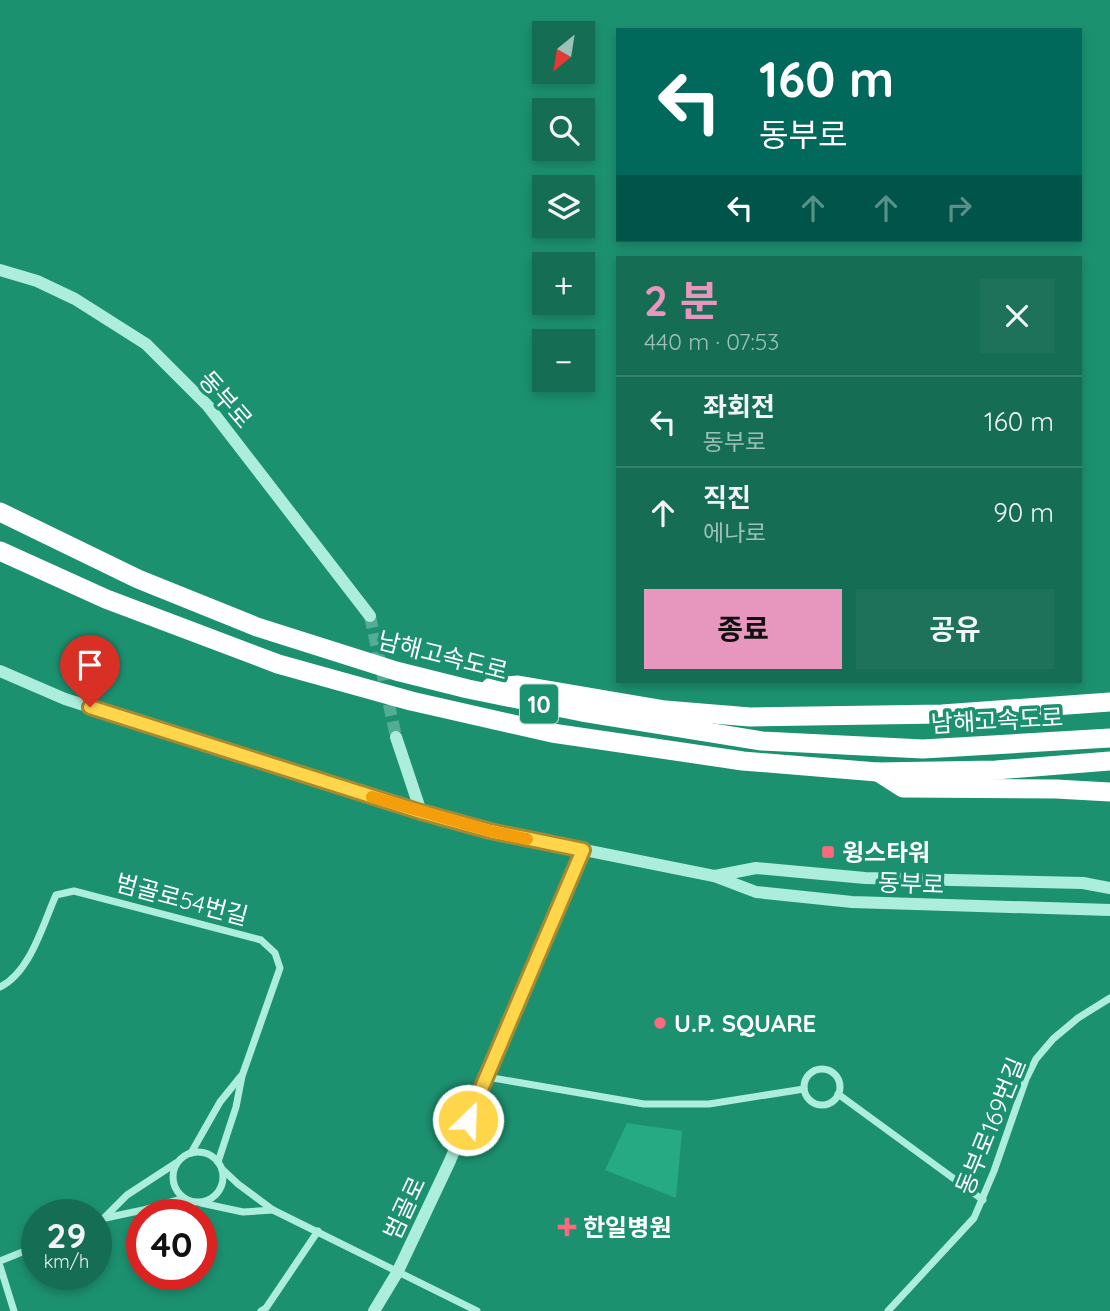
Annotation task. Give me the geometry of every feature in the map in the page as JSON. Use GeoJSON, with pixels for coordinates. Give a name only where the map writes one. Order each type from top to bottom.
{"type":"FeatureCollection","features":[{"type":"Feature","properties":{"kind":"highway","name":"남해고속도로"},"geometry":{"type":"LineString","coordinates":[[0,512],[138,579],[257,626],[396,671],[468,689],[582,712],[762,741],[923,749],[1110,738]]}},
{"type":"Feature","properties":{"kind":"highway","name":"남해고속도로"},"geometry":{"type":"LineString","coordinates":[[0,551],[106,599],[278,664],[411,701],[552,733],[743,761],[877,772],[996,770],[1110,761]]}},
{"type":"Feature","properties":{"kind":"highway"},"geometry":{"type":"LineString","coordinates":[[468,689],[518,685],[665,710],[750,717],[942,714],[1110,702]]}},
{"type":"Feature","properties":{"kind":"highway"},"geometry":{"type":"LineString","coordinates":[[877,772],[903,788],[1110,792]]}},
{"type":"Feature","properties":{"kind":"street","name":"동부로"},"geometry":{"type":"LineString","coordinates":[[0,270],[37,281],[75,299],[146,344],[208,406],[370,616]]}},
{"type":"Feature","properties":{"kind":"street","name":"동부로"},"geometry":{"type":"LineString","coordinates":[[0,671],[65,699],[421,812],[490,831],[714,876],[756,892],[852,902],[1110,910]]}},
{"type":"Feature","properties":{"kind":"street"},"geometry":{"type":"LineString","coordinates":[[396,737],[421,812]]}},
{"type":"Feature","properties":{"kind":"street","name":"범골로"},"geometry":{"type":"LineString","coordinates":[[374,1311],[397,1273],[487,1077],[583,850]]}},
{"type":"Feature","properties":{"kind":"street","name":"동부로"},"geometry":{"type":"LineString","coordinates":[[714,876],[756,868],[865,878],[1083,883],[1110,888]]}},
{"type":"Feature","properties":{"kind":"street","name":"범골로54번길"},"geometry":{"type":"LineString","coordinates":[[0,987],[12,982],[25,965],[56,895],[62,892],[74,891],[261,940],[275,953],[280,968],[242,1076]]}},
{"type":"Feature","properties":{"kind":"street","name":"동부로169번길"},"geometry":{"type":"LineString","coordinates":[[888,1311],[974,1218],[1036,1059],[1053,1039],[1078,1018],[1110,998]]}},
{"type":"Feature","properties":{"kind":"street"},"geometry":{"type":"LineString","coordinates":[[827,1070],[837,1077],[840,1088],[838,1094],[831,1102],[819,1105],[809,1099],[804,1083],[811,1073],[827,1070]]}},
{"type":"Feature","properties":{"kind":"street"},"geometry":{"type":"LineString","coordinates":[[112,1210],[127,1195],[191,1153],[220,1102],[242,1076]]}},
{"type":"Feature","properties":{"kind":"street"},"geometry":{"type":"LineString","coordinates":[[210,1199],[219,1191],[223,1176],[220,1165],[242,1076]]}},
{"type":"Feature","properties":{"kind":"street"},"geometry":{"type":"LineString","coordinates":[[487,1077],[644,1104],[709,1104],[804,1089]]}},
{"type":"Feature","properties":{"kind":"street"},"geometry":{"type":"LineString","coordinates":[[838,1094],[983,1200]]}},
{"type":"Feature","properties":{"kind":"street"},"geometry":{"type":"LineString","coordinates":[[191,1153],[206,1153],[237,1184],[273,1210],[477,1311]]}},
{"type":"Feature","properties":{"kind":"street"},"geometry":{"type":"LineString","coordinates":[[178,1162],[173,1171],[173,1181],[176,1191],[188,1199]]}},
{"type":"Feature","properties":{"kind":"street"},"geometry":{"type":"LineString","coordinates":[[112,1216],[184,1198]]}},
{"type":"Feature","properties":{"kind":"street"},"geometry":{"type":"LineString","coordinates":[[217,1206],[243,1212],[273,1210]]}},
{"type":"Feature","properties":{"kind":"street"},"geometry":{"type":"LineString","coordinates":[[261,1311],[266,1308],[318,1231]]}},
{"type":"Feature","properties":{"kind":"street"},"geometry":{"type":"LineString","coordinates":[[14,1311],[0,1264],[21,1254]]}},
{"type":"Feature","properties":{"kind":"green space"},"geometry":{"type":"Polygon","coordinates":[[[627,1123],[682,1131],[676,1198],[605,1170],[627,1123]]]}},
{"type":"Feature","properties":{"kind":"tunnel"},"geometry":{"type":"LineString","coordinates":[[370,616],[396,737]]}},
{"type":"Feature","properties":{"kind":"slow traffic"},"geometry":{"type":"LineString","coordinates":[[372,797],[527,839]]}},
{"type":"Feature","properties":{"kind":"place","name":"윙스타워"},"geometry":{"type":"Point","coordinates":[828,852]}},
{"type":"Feature","properties":{"kind":"place","name":"U.P. SQUARE"},"geometry":{"type":"Point","coordinates":[660,1023]}},
{"type":"Feature","properties":{"kind":"place","name":"한일병원"},"geometry":{"type":"Point","coordinates":[567,1227]}},
{"type":"Feature","properties":{"kind":"route"},"geometry":{"type":"LineString","coordinates":[[90,707],[421,812],[490,831],[583,850],[468,1120]]}}]}
